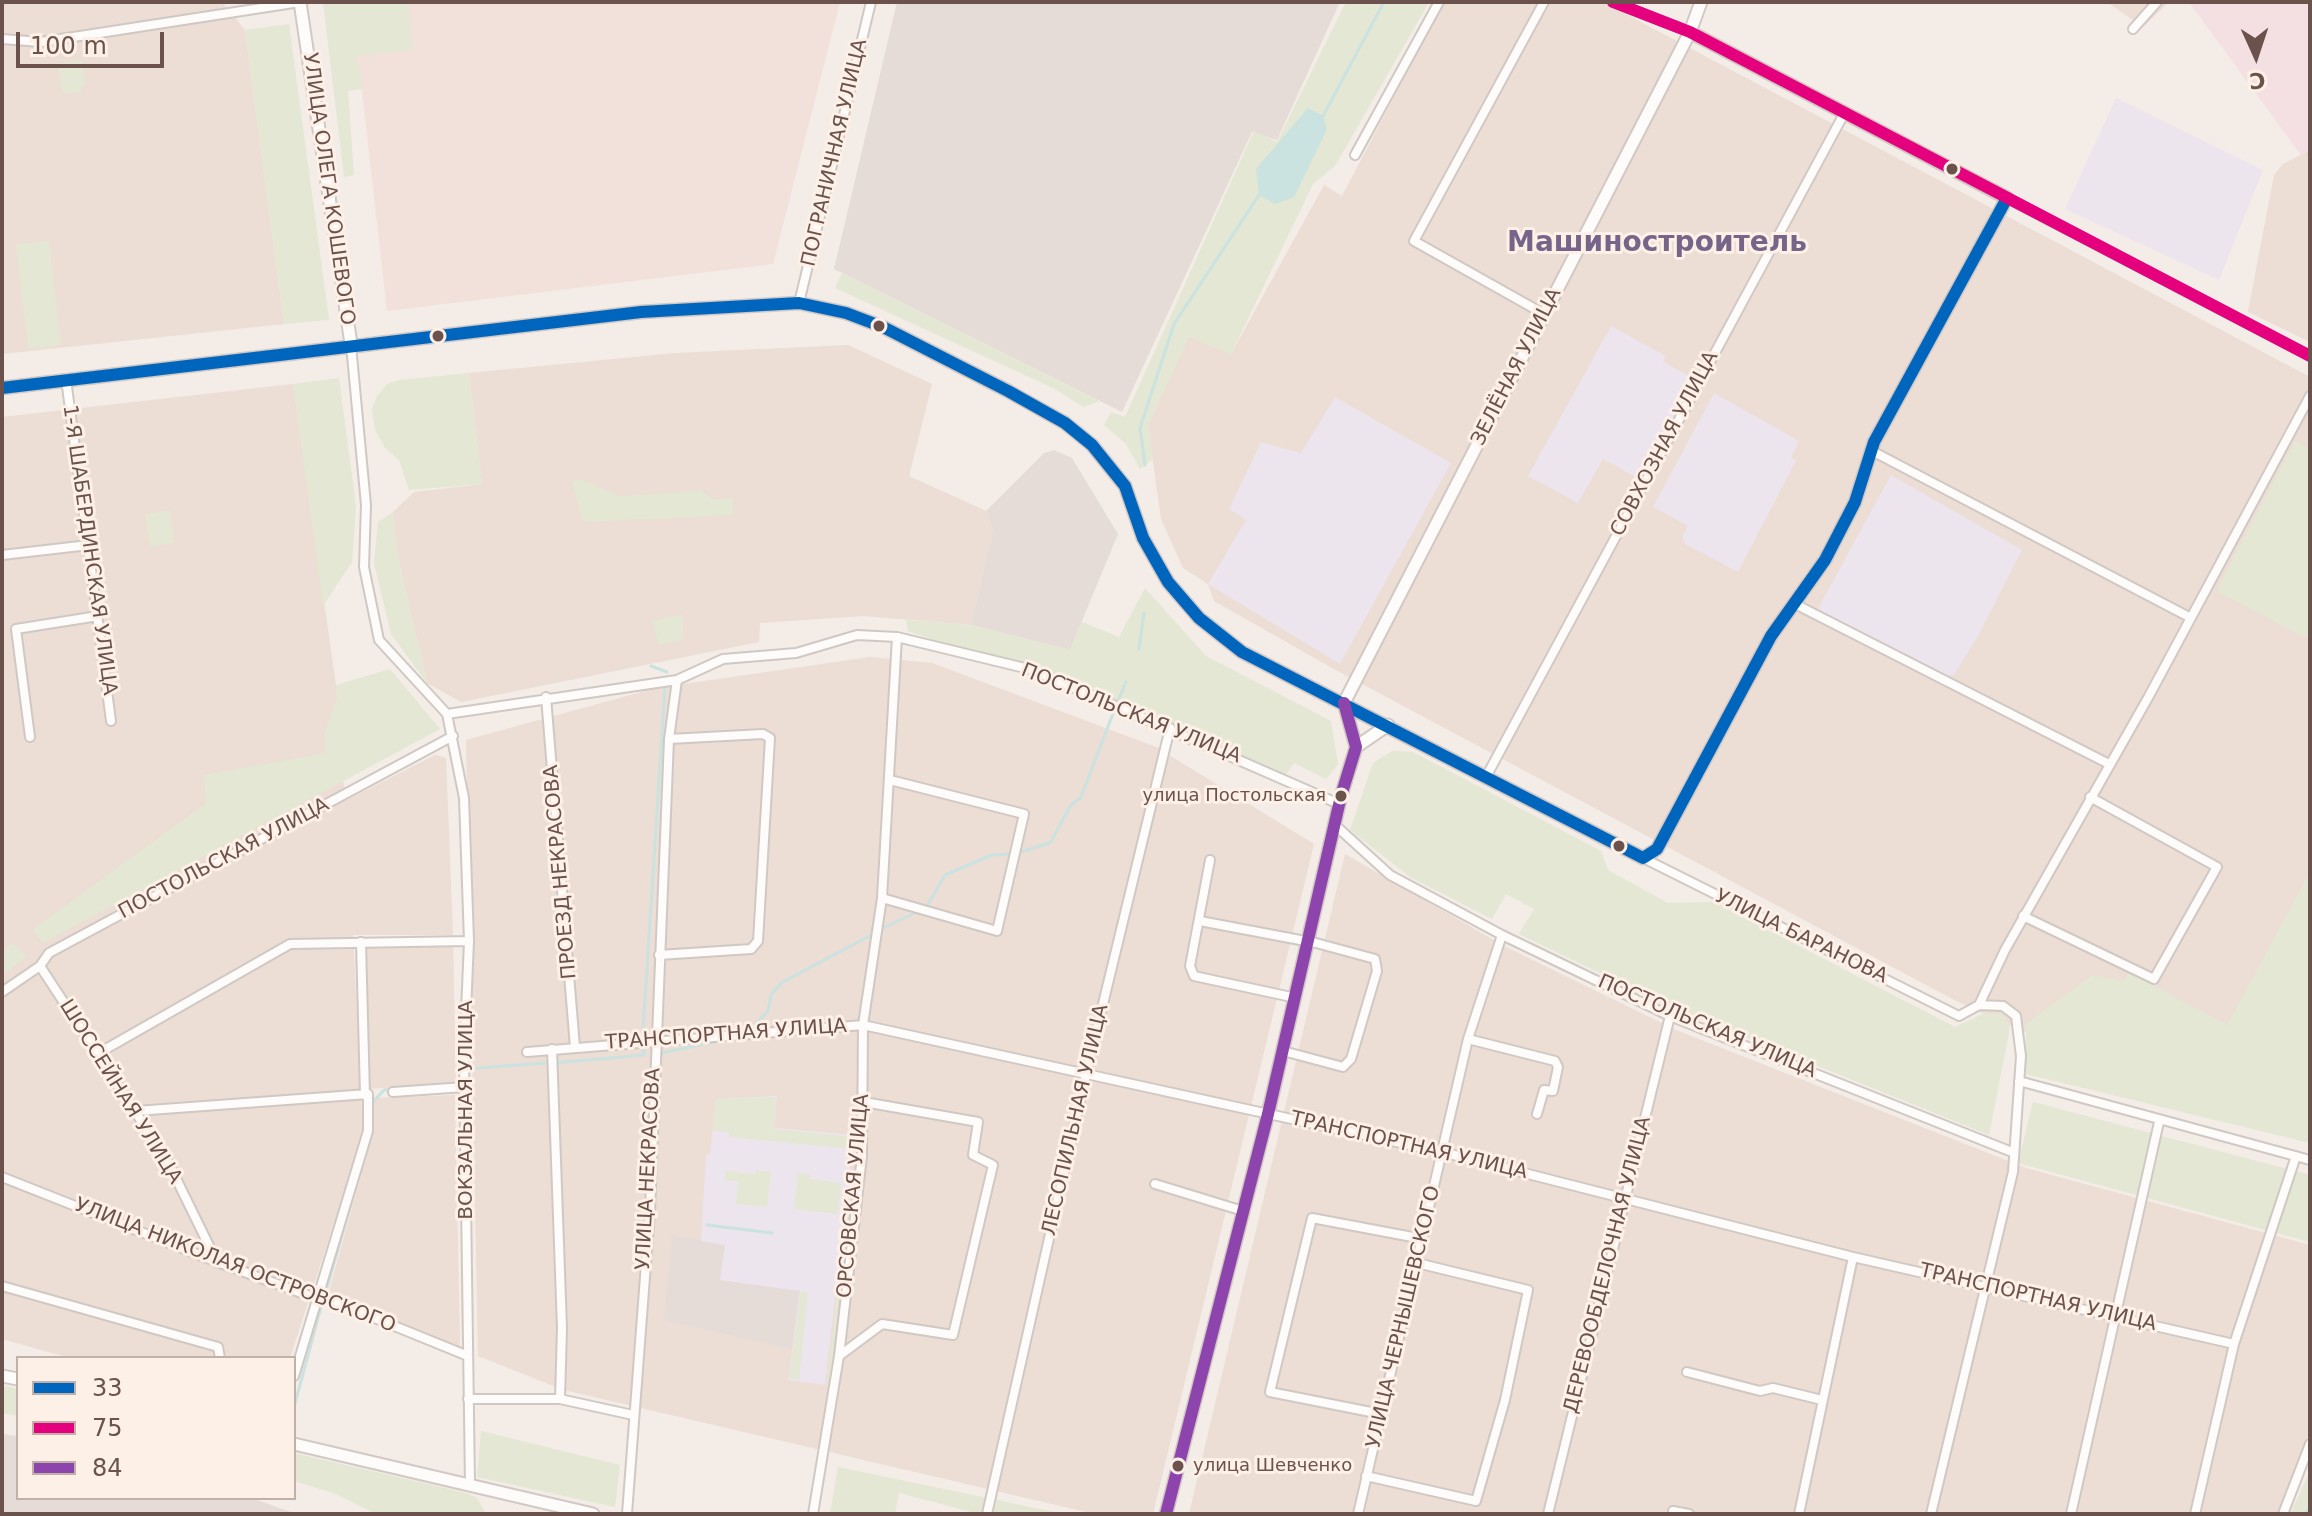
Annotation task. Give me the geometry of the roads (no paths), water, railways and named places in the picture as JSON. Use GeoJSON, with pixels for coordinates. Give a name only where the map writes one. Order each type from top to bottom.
{"type":"FeatureCollection","features":[{"type":"Feature","properties":{"kind":"main road","name":"УЛИЦА ОЛЕГА КОШЕВОГО"},"geometry":{"type":"LineString","coordinates":[[300,2],[351,344]]}},
{"type":"Feature","properties":{"kind":"main road","name":"ЗЕЛЁНАЯ УЛИЦА"},"geometry":{"type":"LineString","coordinates":[[1344,703],[1690,32],[1701,2]]}},
{"type":"Feature","properties":{"kind":"main road"},"geometry":{"type":"LineString","coordinates":[[2,388],[351,344],[641,312],[799,303],[846,313],[883,327],[1065,423],[1092,445],[1125,486],[1143,538],[1168,582],[1199,618],[1242,652],[1643,858],[1657,849],[1771,636],[1825,560],[1855,502],[1872,451],[2007,198],[1690,32]]}},
{"type":"Feature","properties":{"kind":"main road"},"geometry":{"type":"LineString","coordinates":[[1166,1514],[1268,1114],[1339,804],[1356,747],[1344,703]]}},
{"type":"Feature","properties":{"kind":"main road"},"geometry":{"type":"LineString","coordinates":[[1356,747],[1388,725]]}},
{"type":"Feature","properties":{"kind":"main road"},"geometry":{"type":"LineString","coordinates":[[296,1444],[593,1514]]}},
{"type":"Feature","properties":{"kind":"street"},"geometry":{"type":"LineString","coordinates":[[2,39],[41,42],[300,2]]}},
{"type":"Feature","properties":{"kind":"street","name":"ПОГРАНИЧНАЯ УЛИЦА"},"geometry":{"type":"LineString","coordinates":[[799,303],[871,2]]}},
{"type":"Feature","properties":{"kind":"street"},"geometry":{"type":"LineString","coordinates":[[1355,155],[1439,2]]}},
{"type":"Feature","properties":{"kind":"street"},"geometry":{"type":"LineString","coordinates":[[1544,2],[1414,241],[1544,314]]}},
{"type":"Feature","properties":{"kind":"street"},"geometry":{"type":"LineString","coordinates":[[1613,2],[1690,32]]}},
{"type":"Feature","properties":{"kind":"street"},"geometry":{"type":"LineString","coordinates":[[2133,29],[2157,2]]}},
{"type":"Feature","properties":{"kind":"street","name":"СОВХОЗНАЯ УЛИЦА"},"geometry":{"type":"LineString","coordinates":[[1486,777],[1845,112]]}},
{"type":"Feature","properties":{"kind":"street"},"geometry":{"type":"LineString","coordinates":[[2007,198],[2310,356]]}},
{"type":"Feature","properties":{"kind":"street","name":"УЛИЦА ОЛЕГА КОШЕВОГО"},"geometry":{"type":"LineString","coordinates":[[351,344],[366,505],[364,567],[379,640],[447,714]]}},
{"type":"Feature","properties":{"kind":"street","name":"1-Я ШАБЕРДИНСКАЯ УЛИЦА"},"geometry":{"type":"LineString","coordinates":[[66,379],[111,721]]}},
{"type":"Feature","properties":{"kind":"street"},"geometry":{"type":"LineString","coordinates":[[1931,1514],[2013,1172],[2019,1081],[2016,1016],[2003,1006],[1979,1005],[2023,916],[2191,618],[2310,396]]}},
{"type":"Feature","properties":{"kind":"street"},"geometry":{"type":"LineString","coordinates":[[1872,451],[2191,618]]}},
{"type":"Feature","properties":{"kind":"street"},"geometry":{"type":"LineString","coordinates":[[2,555],[89,545]]}},
{"type":"Feature","properties":{"kind":"street"},"geometry":{"type":"LineString","coordinates":[[1793,603],[2109,764]]}},
{"type":"Feature","properties":{"kind":"street"},"geometry":{"type":"LineString","coordinates":[[30,737],[16,629],[98,616]]}},
{"type":"Feature","properties":{"kind":"street","name":"ПОСТОЛЬСКАЯ УЛИЦА"},"geometry":{"type":"LineString","coordinates":[[447,714],[677,680],[723,659],[796,653],[857,635],[897,637],[1033,670],[1339,804]]}},
{"type":"Feature","properties":{"kind":"street","name":"ОРСОВСКАЯ УЛИЦА"},"geometry":{"type":"LineString","coordinates":[[813,1514],[839,1356],[862,1156],[863,1025],[882,898],[897,637]]}},
{"type":"Feature","properties":{"kind":"street","name":"УЛИЦА НЕКРАСОВА"},"geometry":{"type":"LineString","coordinates":[[627,1514],[650,1211],[654,1039],[669,739],[677,680]]}},
{"type":"Feature","properties":{"kind":"street","name":"ПРОЕЗД НЕКРАСОВА"},"geometry":{"type":"LineString","coordinates":[[546,697],[575,1047]]}},
{"type":"Feature","properties":{"kind":"street","name":"ВОКЗАЛЬНАЯ УЛИЦА"},"geometry":{"type":"LineString","coordinates":[[447,714],[464,798],[469,941],[465,1087],[470,1485]]}},
{"type":"Feature","properties":{"kind":"street","name":"ЛЕСОПИЛЬНАЯ УЛИЦА"},"geometry":{"type":"LineString","coordinates":[[987,1514],[1086,1074],[1170,728]]}},
{"type":"Feature","properties":{"kind":"street"},"geometry":{"type":"LineString","coordinates":[[659,955],[751,949],[758,941],[770,738],[763,734],[669,739]]}},
{"type":"Feature","properties":{"kind":"street","name":"ПОСТОЛЬСКАЯ УЛИЦА"},"geometry":{"type":"LineString","coordinates":[[2,992],[40,966],[49,953],[453,736]]}},
{"type":"Feature","properties":{"kind":"street"},"geometry":{"type":"LineString","coordinates":[[882,898],[997,931],[1024,814],[890,780]]}},
{"type":"Feature","properties":{"kind":"street"},"geometry":{"type":"LineString","coordinates":[[2023,916],[2154,979],[2217,867],[2090,797]]}},
{"type":"Feature","properties":{"kind":"street","name":"ПОСТОЛЬСКАЯ УЛИЦА"},"geometry":{"type":"LineString","coordinates":[[1335,825],[1390,875],[1502,935],[1670,1016],[2012,1152]]}},
{"type":"Feature","properties":{"kind":"street","name":"УЛИЦА БАРАНОВА"},"geometry":{"type":"LineString","coordinates":[[1643,858],[1959,1016],[1979,1005]]}},
{"type":"Feature","properties":{"kind":"street"},"geometry":{"type":"LineString","coordinates":[[1210,860],[1190,966],[1194,976],[1296,998]]}},
{"type":"Feature","properties":{"kind":"street"},"geometry":{"type":"LineString","coordinates":[[1200,921],[1375,959],[1377,971],[1351,1059],[1343,1067],[1283,1051]]}},
{"type":"Feature","properties":{"kind":"street","name":"УЛИЦА ЧЕРНЫШЕВСКОГО"},"geometry":{"type":"LineString","coordinates":[[1358,1514],[1468,1039],[1502,935]]}},
{"type":"Feature","properties":{"kind":"street"},"geometry":{"type":"LineString","coordinates":[[97,1054],[290,944],[469,941]]}},
{"type":"Feature","properties":{"kind":"street"},"geometry":{"type":"LineString","coordinates":[[296,1370],[368,1131],[361,942]]}},
{"type":"Feature","properties":{"kind":"street","name":"ШОССЕЙНАЯ УЛИЦА"},"geometry":{"type":"LineString","coordinates":[[40,966],[168,1162],[217,1262]]}},
{"type":"Feature","properties":{"kind":"street","name":"ДЕРЕВООБДЕЛОЧНАЯ УЛИЦА"},"geometry":{"type":"LineString","coordinates":[[1548,1514],[1670,1016]]}},
{"type":"Feature","properties":{"kind":"street","name":"ТРАНСПОРТНАЯ УЛИЦА"},"geometry":{"type":"LineString","coordinates":[[527,1052],[654,1039],[863,1025],[1442,1152],[1853,1257],[2234,1344]]}},
{"type":"Feature","properties":{"kind":"street"},"geometry":{"type":"LineString","coordinates":[[1468,1039],[1555,1061],[1558,1067],[1553,1091],[1544,1090],[1537,1114]]}},
{"type":"Feature","properties":{"kind":"street"},"geometry":{"type":"LineString","coordinates":[[552,1049],[562,1328],[560,1399]]}},
{"type":"Feature","properties":{"kind":"street"},"geometry":{"type":"LineString","coordinates":[[2019,1081],[2159,1122],[2310,1160]]}},
{"type":"Feature","properties":{"kind":"street"},"geometry":{"type":"LineString","coordinates":[[393,1092],[465,1087]]}},
{"type":"Feature","properties":{"kind":"street"},"geometry":{"type":"LineString","coordinates":[[136,1111],[367,1094]]}},
{"type":"Feature","properties":{"kind":"street"},"geometry":{"type":"LineString","coordinates":[[839,1356],[882,1324],[953,1335],[993,1165],[973,1155],[978,1122],[864,1102]]}},
{"type":"Feature","properties":{"kind":"street"},"geometry":{"type":"LineString","coordinates":[[2071,1514],[2159,1122]]}},
{"type":"Feature","properties":{"kind":"street"},"geometry":{"type":"LineString","coordinates":[[2195,1514],[2234,1344],[2296,1156]]}},
{"type":"Feature","properties":{"kind":"street","name":"УЛИЦА НИКОЛАЯ ОСТРОВСКОГО"},"geometry":{"type":"LineString","coordinates":[[2,1177],[217,1262],[318,1299],[328,1299],[468,1356]]}},
{"type":"Feature","properties":{"kind":"street"},"geometry":{"type":"LineString","coordinates":[[1155,1184],[1243,1211]]}},
{"type":"Feature","properties":{"kind":"street"},"geometry":{"type":"LineString","coordinates":[[1381,1414],[1270,1392],[1312,1218],[1423,1239]]}},
{"type":"Feature","properties":{"kind":"street"},"geometry":{"type":"LineString","coordinates":[[1799,1514],[1853,1257]]}},
{"type":"Feature","properties":{"kind":"street"},"geometry":{"type":"LineString","coordinates":[[1366,1476],[1476,1501],[1505,1400],[1528,1290],[1417,1263]]}},
{"type":"Feature","properties":{"kind":"street"},"geometry":{"type":"LineString","coordinates":[[2,1286],[218,1347],[220,1356]]}},
{"type":"Feature","properties":{"kind":"street"},"geometry":{"type":"LineString","coordinates":[[1687,1372],[1760,1391],[1773,1388],[1822,1400]]}},
{"type":"Feature","properties":{"kind":"street"},"geometry":{"type":"LineString","coordinates":[[468,1399],[560,1399],[633,1415]]}},
{"type":"Feature","properties":{"kind":"street"},"geometry":{"type":"LineString","coordinates":[[2283,1514],[2310,1444]]}},
{"type":"Feature","properties":{"kind":"street"},"geometry":{"type":"LineString","coordinates":[[1673,1511],[1689,1514]]}},
{"type":"Feature","properties":{"kind":"water"},"geometry":{"type":"Polygon","coordinates":[[[1308,108],[1323,116],[1327,129],[1294,197],[1275,204],[1259,195],[1256,169],[1308,108]]]}},
{"type":"Feature","properties":{"kind":"waterway"},"geometry":{"type":"LineString","coordinates":[[1323,116],[1384,2]]}},
{"type":"Feature","properties":{"kind":"waterway"},"geometry":{"type":"LineString","coordinates":[[1145,465],[1140,428],[1174,324],[1259,195]]}},
{"type":"Feature","properties":{"kind":"waterway"},"geometry":{"type":"LineString","coordinates":[[1139,649],[1144,613]]}},
{"type":"Feature","properties":{"kind":"waterway"},"geometry":{"type":"LineString","coordinates":[[651,666],[667,672]]}},
{"type":"Feature","properties":{"kind":"waterway"},"geometry":{"type":"LineString","coordinates":[[1118,701],[1126,682]]}},
{"type":"Feature","properties":{"kind":"waterway"},"geometry":{"type":"LineString","coordinates":[[643,1031],[665,686]]}},
{"type":"Feature","properties":{"kind":"waterway"},"geometry":{"type":"LineString","coordinates":[[1017,853],[1050,843],[1071,805],[1081,797],[1114,711]]}},
{"type":"Feature","properties":{"kind":"waterway"},"geometry":{"type":"LineString","coordinates":[[926,908],[945,875],[992,855],[1010,854]]}},
{"type":"Feature","properties":{"kind":"waterway"},"geometry":{"type":"LineString","coordinates":[[881,929],[919,911]]}},
{"type":"Feature","properties":{"kind":"waterway"},"geometry":{"type":"LineString","coordinates":[[749,1031],[768,1011],[771,995],[781,983],[873,934]]}},
{"type":"Feature","properties":{"kind":"waterway"},"geometry":{"type":"LineString","coordinates":[[661,1053],[728,1039]]}},
{"type":"Feature","properties":{"kind":"waterway"},"geometry":{"type":"LineString","coordinates":[[554,1063],[644,1055],[643,1045]]}},
{"type":"Feature","properties":{"kind":"waterway"},"geometry":{"type":"LineString","coordinates":[[470,1072],[477,1068],[545,1063]]}},
{"type":"Feature","properties":{"kind":"waterway"},"geometry":{"type":"LineString","coordinates":[[372,1128],[372,1103],[384,1090],[393,1089]]}},
{"type":"Feature","properties":{"kind":"waterway"},"geometry":{"type":"LineString","coordinates":[[326,1291],[366,1151]]}},
{"type":"Feature","properties":{"kind":"waterway"},"geometry":{"type":"LineString","coordinates":[[707,1225],[772,1233]]}},
{"type":"Feature","properties":{"kind":"waterway"},"geometry":{"type":"LineString","coordinates":[[296,1400],[321,1307]]}},
{"type":"Feature","properties":{"kind":"waterway"},"geometry":{"type":"LineString","coordinates":[[2306,1514],[2310,1507]]}},
{"type":"Feature","properties":{"kind":"place","name":"улица Постольская"},"geometry":{"type":"Point","coordinates":[1341,796]}},
{"type":"Feature","properties":{"kind":"place","name":"улица Шевченко"},"geometry":{"type":"Point","coordinates":[1178,1466]}},
{"type":"Feature","properties":{"kind":"district","name":"Машиностроитель"},"geometry":{"type":"Point","coordinates":[1657,244]}}]}
